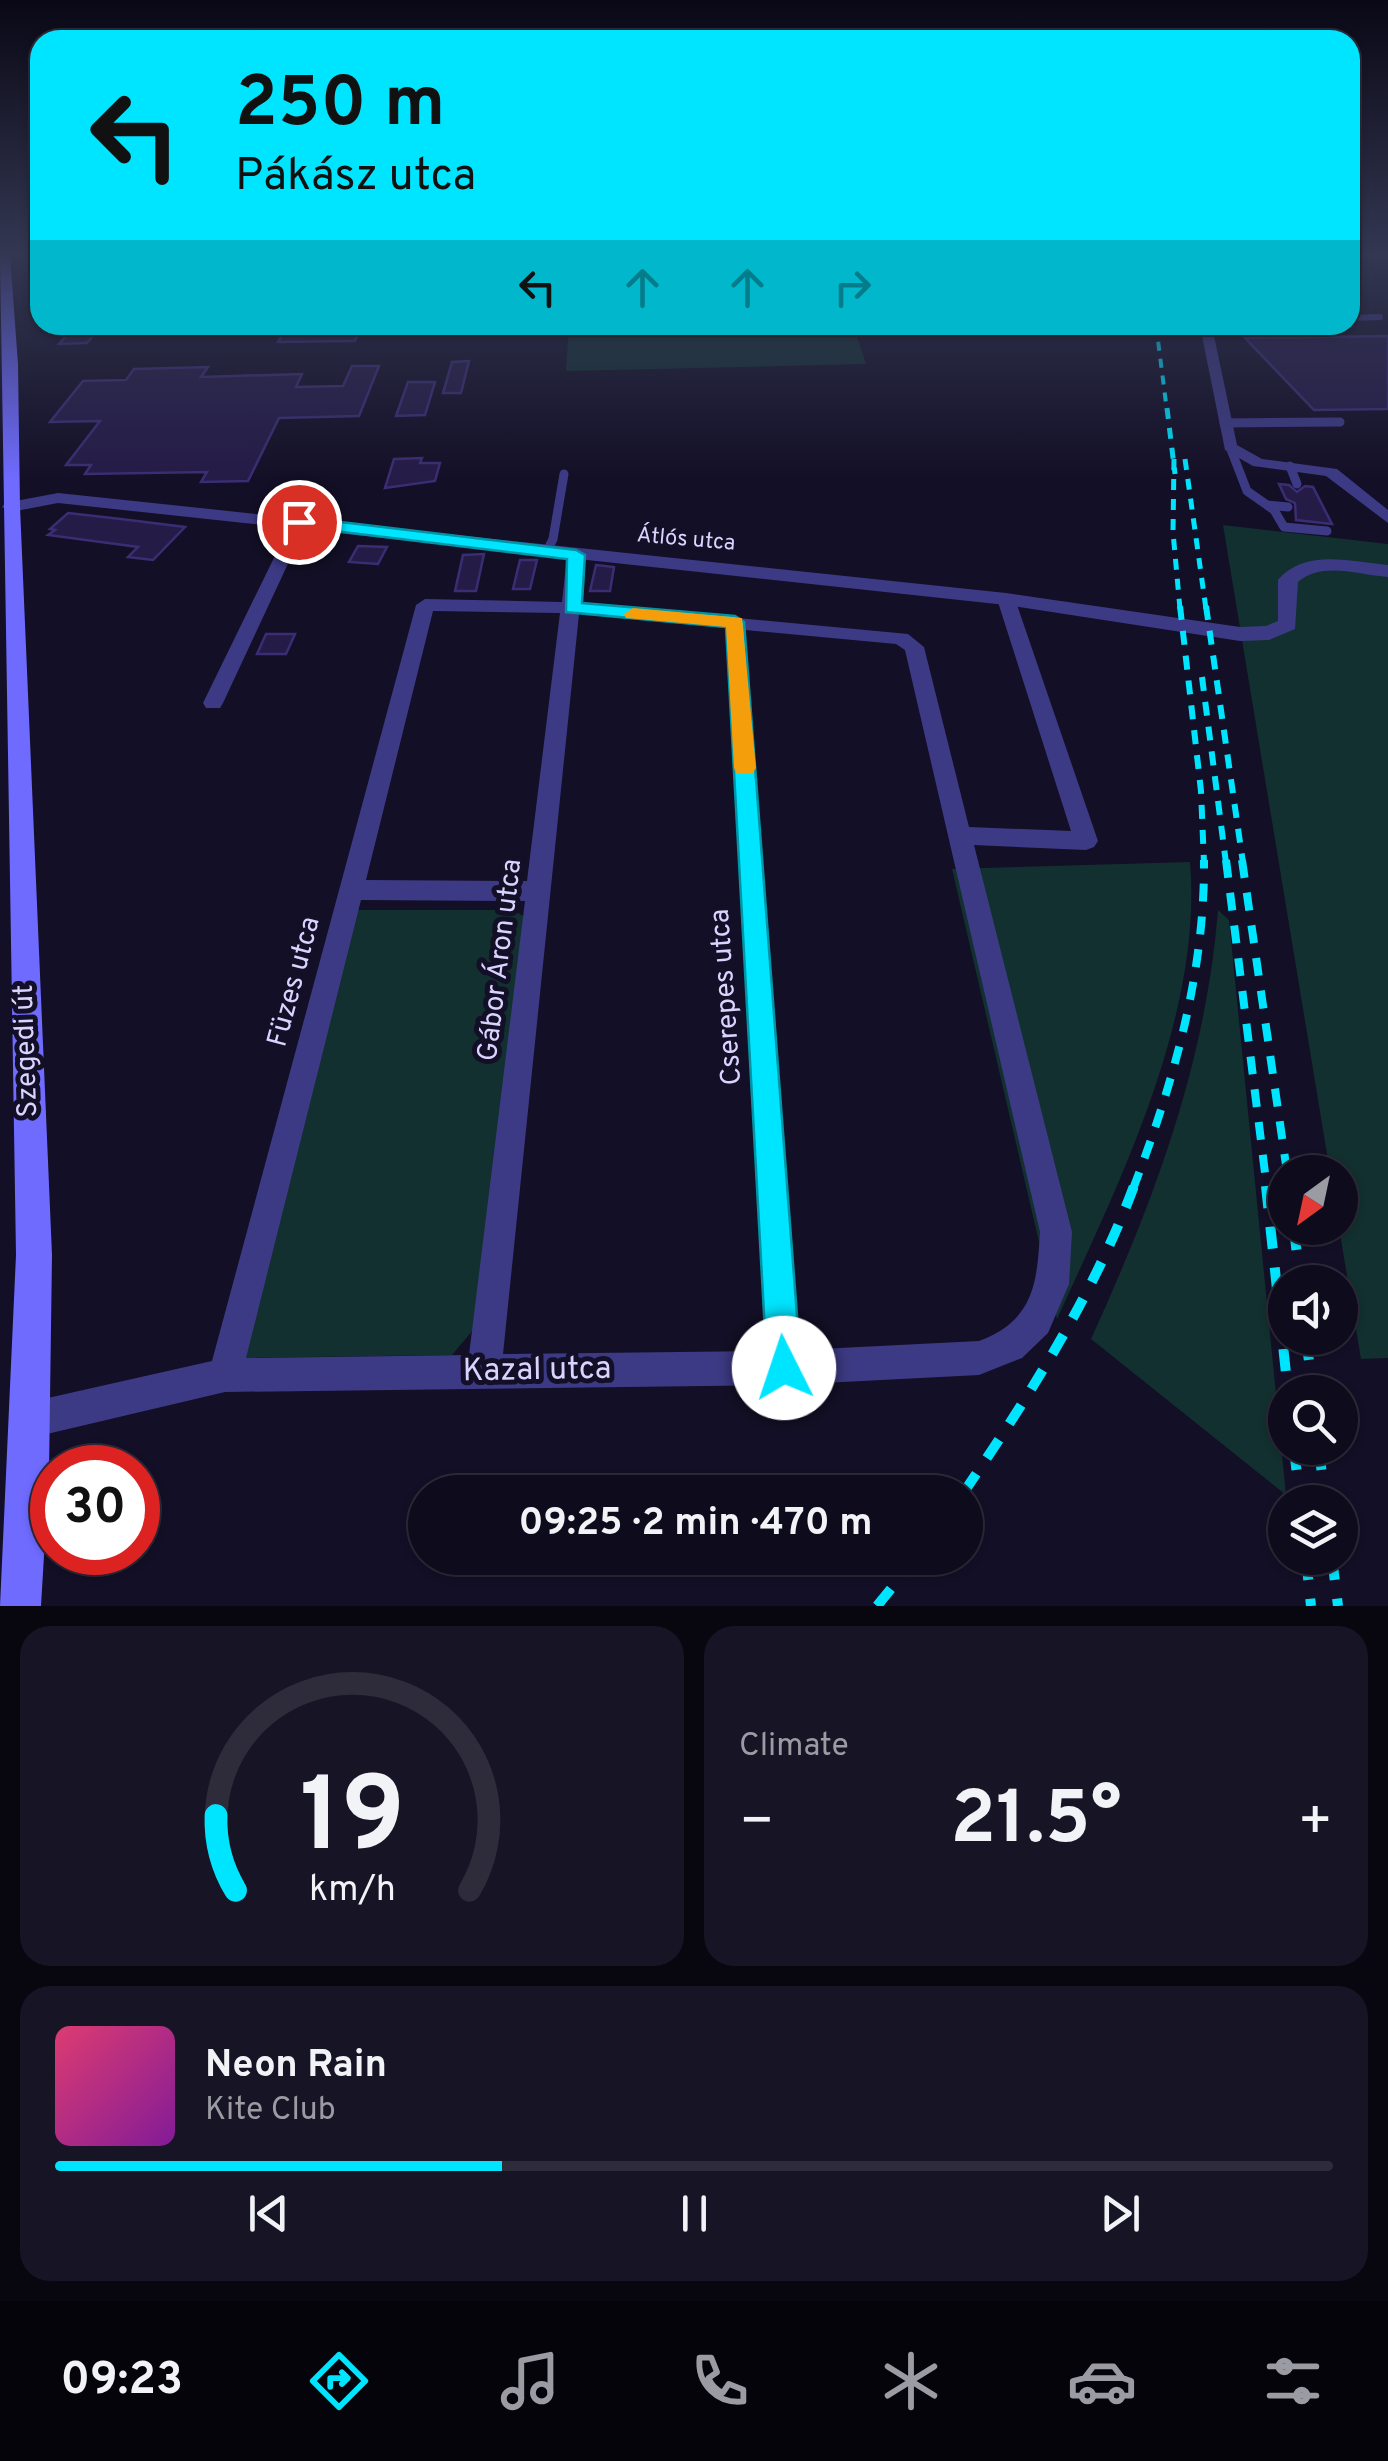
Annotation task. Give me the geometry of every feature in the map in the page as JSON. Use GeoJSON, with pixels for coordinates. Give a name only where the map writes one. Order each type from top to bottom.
{"type":"FeatureCollection","features":[{"type":"Feature","properties":{"kind":"main road","name":"Szegedi út"},"geometry":{"type":"LineString","coordinates":[[9,330],[34,1255],[30,1420],[19,1606]]}},
{"type":"Feature","properties":{"kind":"street"},"geometry":{"type":"LineString","coordinates":[[1208,335],[1230,447],[1252,462],[1331,472],[1382,513],[1388,528]]}},
{"type":"Feature","properties":{"kind":"street","name":"Átlós utca"},"geometry":{"type":"LineString","coordinates":[[11,507],[58,498],[299,522],[1006,599],[1257,634],[1288,624],[1288,580],[1307,568]]}},
{"type":"Feature","properties":{"kind":"street"},"geometry":{"type":"LineString","coordinates":[[213,703],[299,522]]}},
{"type":"Feature","properties":{"kind":"street","name":"Gábor Áron utca"},"geometry":{"type":"LineString","coordinates":[[484,1371],[576,555]]}},
{"type":"Feature","properties":{"kind":"street"},"geometry":{"type":"LineString","coordinates":[[1307,568],[1329,564],[1388,570]]}},
{"type":"Feature","properties":{"kind":"street"},"geometry":{"type":"LineString","coordinates":[[1307,568],[1388,587]]}},
{"type":"Feature","properties":{"kind":"street"},"geometry":{"type":"LineString","coordinates":[[573,608],[901,638],[909,642],[962,836],[1086,841],[1006,599]]}},
{"type":"Feature","properties":{"kind":"street","name":"Füzes utca"},"geometry":{"type":"LineString","coordinates":[[225,1376],[425,605],[573,608]]}},
{"type":"Feature","properties":{"kind":"street","name":"Cserepes utca"},"geometry":{"type":"LineString","coordinates":[[735,622],[784,1368]]}},
{"type":"Feature","properties":{"kind":"street","name":"Kazal utca"},"geometry":{"type":"LineString","coordinates":[[30,1420],[225,1376],[784,1368],[979,1358],[1010,1346],[1036,1321],[1053,1284],[1056,1232],[962,836]]}},
{"type":"Feature","properties":{"kind":"street"},"geometry":{"type":"LineString","coordinates":[[352,890],[539,891]]}},
{"type":"Feature","properties":{"kind":"lane"},"geometry":{"type":"LineString","coordinates":[[1224,423],[1340,422]]}},
{"type":"Feature","properties":{"kind":"lane"},"geometry":{"type":"LineString","coordinates":[[1230,447],[1247,491],[1267,504],[1284,527],[1328,531]]}},
{"type":"Feature","properties":{"kind":"lane"},"geometry":{"type":"LineString","coordinates":[[1290,466],[1297,484]]}},
{"type":"Feature","properties":{"kind":"lane"},"geometry":{"type":"LineString","coordinates":[[547,551],[554,539],[564,474]]}},
{"type":"Feature","properties":{"kind":"lane"},"geometry":{"type":"LineString","coordinates":[[1267,504],[1288,507]]}},
{"type":"Feature","properties":{"kind":"green space"},"geometry":{"type":"Polygon","coordinates":[[[568,335],[856,335],[866,364],[566,371],[568,335]]]}},
{"type":"Feature","properties":{"kind":"green space"},"geometry":{"type":"Polygon","coordinates":[[[1223,525],[1388,544],[1388,1358],[1361,1359],[1358,1265],[1345,1265],[1342,1245],[1358,1245],[1358,1155],[1327,1155],[1223,525]]]}},
{"type":"Feature","properties":{"kind":"green space"},"geometry":{"type":"Polygon","coordinates":[[[1190,862],[1191,920],[1170,1038],[1130,1155],[1057,1319],[952,869],[1190,862]]]}},
{"type":"Feature","properties":{"kind":"green space"},"geometry":{"type":"Polygon","coordinates":[[[354,910],[513,910],[525,917],[473,1330],[452,1355],[241,1358],[354,910]]]}},
{"type":"Feature","properties":{"kind":"green space"},"geometry":{"type":"Polygon","coordinates":[[[1218,910],[1229,920],[1268,1313],[1268,1355],[1272,1355],[1274,1375],[1268,1375],[1268,1465],[1283,1465],[1285,1485],[1274,1485],[1091,1339],[1136,1235],[1174,1130],[1212,966],[1218,910]]]}},
{"type":"Feature","properties":{"kind":"building"},"geometry":{"type":"Polygon","coordinates":[[[67,335],[94,335],[87,343],[59,344],[67,335]]]}},
{"type":"Feature","properties":{"kind":"building"},"geometry":{"type":"Polygon","coordinates":[[[282,335],[358,335],[355,341],[278,342],[282,335]]]}},
{"type":"Feature","properties":{"kind":"building"},"geometry":{"type":"Polygon","coordinates":[[[1388,336],[1388,409],[1314,410],[1245,338],[1388,336]]]}},
{"type":"Feature","properties":{"kind":"building"},"geometry":{"type":"Polygon","coordinates":[[[469,361],[461,393],[443,393],[452,362],[469,361]]]}},
{"type":"Feature","properties":{"kind":"building"},"geometry":{"type":"Polygon","coordinates":[[[352,366],[379,366],[359,416],[279,418],[248,481],[201,482],[207,472],[85,474],[91,465],[66,465],[100,421],[50,422],[83,381],[126,380],[134,369],[208,367],[201,377],[302,374],[296,387],[343,386],[352,366]]]}},
{"type":"Feature","properties":{"kind":"building"},"geometry":{"type":"Polygon","coordinates":[[[408,382],[435,382],[425,415],[396,416],[408,382]]]}},
{"type":"Feature","properties":{"kind":"building"},"geometry":{"type":"Polygon","coordinates":[[[422,458],[420,463],[440,463],[435,481],[385,488],[394,459],[422,458]]]}},
{"type":"Feature","properties":{"kind":"building"},"geometry":{"type":"Polygon","coordinates":[[[1279,484],[1289,485],[1297,492],[1305,486],[1313,487],[1332,524],[1296,520],[1295,503],[1286,499],[1279,484]]]}},
{"type":"Feature","properties":{"kind":"building"},"geometry":{"type":"Polygon","coordinates":[[[68,513],[185,527],[153,560],[128,557],[138,547],[48,535],[68,513]]]}},
{"type":"Feature","properties":{"kind":"building"},"geometry":{"type":"Polygon","coordinates":[[[358,546],[387,547],[378,564],[349,562],[358,546]]]}},
{"type":"Feature","properties":{"kind":"building"},"geometry":{"type":"Polygon","coordinates":[[[484,554],[476,591],[455,591],[463,555],[484,554]]]}},
{"type":"Feature","properties":{"kind":"building"},"geometry":{"type":"Polygon","coordinates":[[[520,560],[537,560],[530,589],[513,589],[520,560]]]}},
{"type":"Feature","properties":{"kind":"building"},"geometry":{"type":"Polygon","coordinates":[[[596,565],[614,567],[610,591],[590,591],[596,565]]]}},
{"type":"Feature","properties":{"kind":"building"},"geometry":{"type":"Polygon","coordinates":[[[266,634],[295,634],[286,654],[257,654],[266,634]]]}},
{"type":"Feature","properties":{"kind":"railway"},"geometry":{"type":"LineString","coordinates":[[1157,335],[1167,411]]}},
{"type":"Feature","properties":{"kind":"railway"},"geometry":{"type":"LineString","coordinates":[[1167,408],[1174,465]]}},
{"type":"Feature","properties":{"kind":"railway"},"geometry":{"type":"LineString","coordinates":[[1174,459],[1174,465]]}},
{"type":"Feature","properties":{"kind":"railway"},"geometry":{"type":"LineString","coordinates":[[1185,459],[1206,609]]}},
{"type":"Feature","properties":{"kind":"railway"},"geometry":{"type":"LineString","coordinates":[[1174,465],[1175,474]]}},
{"type":"Feature","properties":{"kind":"railway"},"geometry":{"type":"LineString","coordinates":[[1174,465],[1173,532],[1180,609]]}},
{"type":"Feature","properties":{"kind":"railway"},"geometry":{"type":"LineString","coordinates":[[1180,606],[1201,791],[1204,862]]}},
{"type":"Feature","properties":{"kind":"railway"},"geometry":{"type":"LineString","coordinates":[[1206,606],[1243,863]]}},
{"type":"Feature","properties":{"kind":"railway"},"geometry":{"type":"LineString","coordinates":[[1202,677],[1226,863]]}},
{"type":"Feature","properties":{"kind":"railway"},"geometry":{"type":"LineString","coordinates":[[1226,860],[1267,1189]]}},
{"type":"Feature","properties":{"kind":"railway"},"geometry":{"type":"LineString","coordinates":[[1242,860],[1285,1155]]}},
{"type":"Feature","properties":{"kind":"railway"},"geometry":{"type":"LineString","coordinates":[[1133,1189],[1173,1069],[1193,987],[1204,862]]}},
{"type":"Feature","properties":{"kind":"railway"},"geometry":{"type":"LineString","coordinates":[[975,1475],[1079,1306],[1134,1186]]}},
{"type":"Feature","properties":{"kind":"railway"},"geometry":{"type":"LineString","coordinates":[[1266,1186],[1286,1375]]}},
{"type":"Feature","properties":{"kind":"railway"},"geometry":{"type":"LineString","coordinates":[[1296,1245],[1298,1265]]}},
{"type":"Feature","properties":{"kind":"railway"},"geometry":{"type":"LineString","coordinates":[[1308,1355],[1311,1375]]}},
{"type":"Feature","properties":{"kind":"railway"},"geometry":{"type":"LineString","coordinates":[[1296,1465],[1298,1485]]}},
{"type":"Feature","properties":{"kind":"railway"},"geometry":{"type":"LineString","coordinates":[[1321,1465],[1323,1485]]}},
{"type":"Feature","properties":{"kind":"railway"},"geometry":{"type":"LineString","coordinates":[[877,1606],[902,1575]]}},
{"type":"Feature","properties":{"kind":"railway"},"geometry":{"type":"LineString","coordinates":[[1308,1575],[1311,1606]]}},
{"type":"Feature","properties":{"kind":"railway"},"geometry":{"type":"LineString","coordinates":[[1334,1575],[1338,1606]]}},
{"type":"Feature","properties":{"kind":"slow traffic"},"geometry":{"type":"LineString","coordinates":[[633,614],[735,622],[745,768]]}},
{"type":"Feature","properties":{"kind":"route"},"geometry":{"type":"LineString","coordinates":[[299,522],[576,555],[573,608],[735,622],[784,1368]]}}]}
